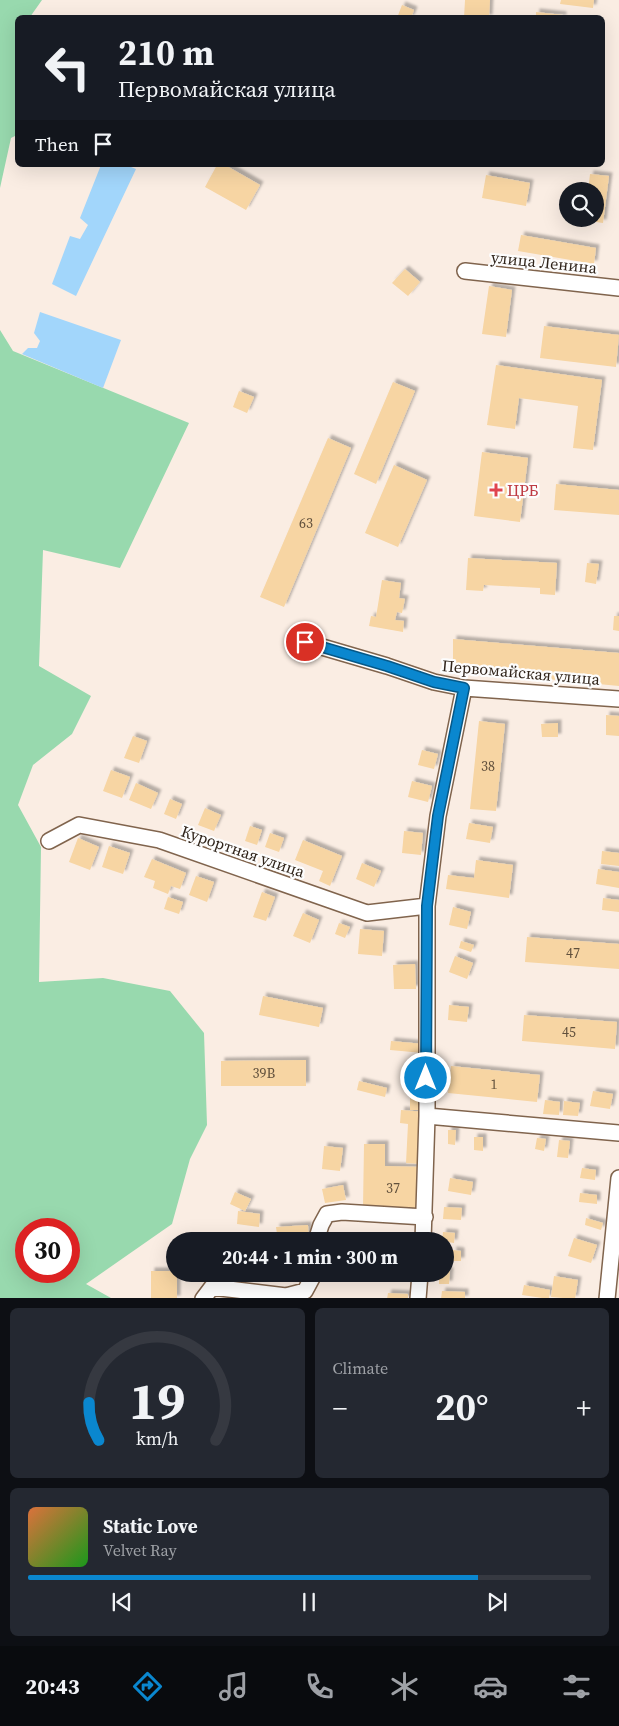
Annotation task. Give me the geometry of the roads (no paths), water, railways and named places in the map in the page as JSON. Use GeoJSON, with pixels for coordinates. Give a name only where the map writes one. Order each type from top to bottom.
{"type":"FeatureCollection","features":[{"type":"Feature","properties":{"kind":"street","name":"улица Ленина"},"geometry":{"type":"LineString","coordinates":[[465,271],[619,288]]}},
{"type":"Feature","properties":{"kind":"street","name":"Первомайская улица"},"geometry":{"type":"LineString","coordinates":[[305,642],[434,682],[464,688],[619,699]]}},
{"type":"Feature","properties":{"kind":"street"},"geometry":{"type":"LineString","coordinates":[[423,1232],[427,1116],[427,906],[438,816],[464,688]]}},
{"type":"Feature","properties":{"kind":"street","name":"Курортная улица"},"geometry":{"type":"LineString","coordinates":[[49,841],[79,825],[159,840],[366,914],[427,906]]}},
{"type":"Feature","properties":{"kind":"street"},"geometry":{"type":"LineString","coordinates":[[427,1116],[619,1133]]}},
{"type":"Feature","properties":{"kind":"street"},"geometry":{"type":"LineString","coordinates":[[607,1298],[619,1178]]}},
{"type":"Feature","properties":{"kind":"street"},"geometry":{"type":"LineString","coordinates":[[319,1232],[327,1214],[342,1212],[425,1217]]}},
{"type":"Feature","properties":{"kind":"street"},"geometry":{"type":"LineString","coordinates":[[203,1298],[212,1288],[286,1296],[305,1291],[310,1282]]}},
{"type":"Feature","properties":{"kind":"street"},"geometry":{"type":"LineString","coordinates":[[418,1298],[419,1282]]}},
{"type":"Feature","properties":{"kind":"water"},"geometry":{"type":"Polygon","coordinates":[[[100,167],[131,167],[136,169],[76,296],[52,284],[70,236],[80,239],[88,225],[80,218],[100,167]]]}},
{"type":"Feature","properties":{"kind":"water"},"geometry":{"type":"Polygon","coordinates":[[[40,312],[121,340],[103,388],[22,354],[28,348],[37,348],[40,341],[34,333],[40,312]]]}},
{"type":"Feature","properties":{"kind":"place","name":"ЦРБ"},"geometry":{"type":"Point","coordinates":[496,490]}}]}
